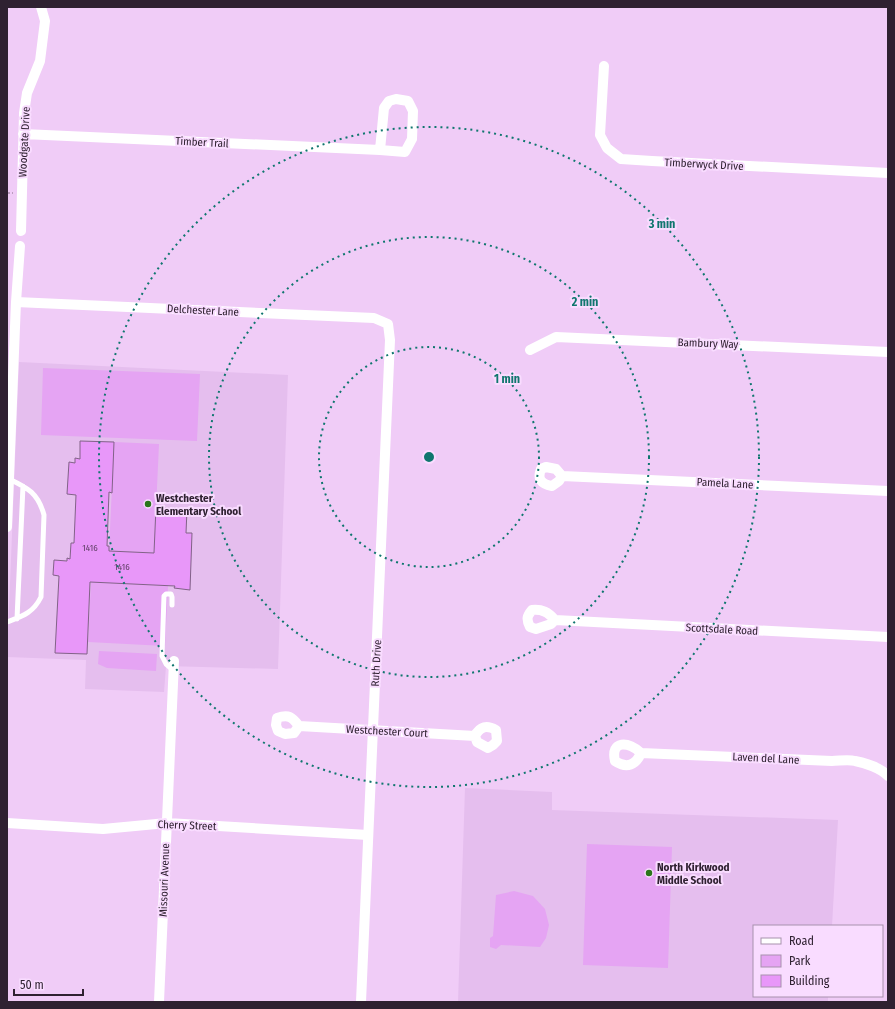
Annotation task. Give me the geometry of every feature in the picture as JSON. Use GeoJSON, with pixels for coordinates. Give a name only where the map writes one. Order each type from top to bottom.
{"type":"FeatureCollection","features":[{"type":"Feature","properties":{"kind":"street","name":"Woodgate Drive"},"geometry":{"type":"LineString","coordinates":[[21,231],[23,134],[27,93],[40,61],[45,21],[41,7]]}},
{"type":"Feature","properties":{"kind":"street","name":"Timberwyck Drive"},"geometry":{"type":"LineString","coordinates":[[604,66],[600,135],[607,148],[621,159],[888,173]]}},
{"type":"Feature","properties":{"kind":"street","name":"Timber Trail"},"geometry":{"type":"LineString","coordinates":[[23,134],[405,152],[412,139],[413,110],[408,101],[396,99],[389,101],[384,108],[380,150]]}},
{"type":"Feature","properties":{"kind":"street"},"geometry":{"type":"LineString","coordinates":[[7,527],[16,302],[20,246]]}},
{"type":"Feature","properties":{"kind":"street","name":"Delchester Lane"},"geometry":{"type":"LineString","coordinates":[[16,302],[374,318],[388,324]]}},
{"type":"Feature","properties":{"kind":"street","name":"Ruth Drive"},"geometry":{"type":"LineString","coordinates":[[361,1002],[390,348],[388,324]]}},
{"type":"Feature","properties":{"kind":"street","name":"Bambury Way"},"geometry":{"type":"LineString","coordinates":[[530,350],[556,337],[888,352]]}},
{"type":"Feature","properties":{"kind":"street","name":"Pamela Lane"},"geometry":{"type":"LineString","coordinates":[[562,476],[888,490]]}},
{"type":"Feature","properties":{"kind":"street","name":"Scottsdale Road"},"geometry":{"type":"LineString","coordinates":[[555,620],[888,637]]}},
{"type":"Feature","properties":{"kind":"street","name":"Missouri Avenue"},"geometry":{"type":"LineString","coordinates":[[159,1002],[174,666]]}},
{"type":"Feature","properties":{"kind":"street","name":"Westchester Court"},"geometry":{"type":"LineString","coordinates":[[299,726],[373,729],[475,736]]}},
{"type":"Feature","properties":{"kind":"street","name":"Laven del Lane"},"geometry":{"type":"LineString","coordinates":[[641,753],[832,761],[854,760],[872,766],[886,773],[888,776]]}},
{"type":"Feature","properties":{"kind":"street","name":"Cherry Street"},"geometry":{"type":"LineString","coordinates":[[7,823],[103,829],[167,823],[368,835]]}},
{"type":"Feature","properties":{"kind":"lane"},"geometry":{"type":"LineString","coordinates":[[7,622],[25,616],[36,606],[41,597],[44,515],[41,504],[28,488],[9,479]]}},
{"type":"Feature","properties":{"kind":"lane"},"geometry":{"type":"LineString","coordinates":[[16,619],[23,486]]}},
{"type":"Feature","properties":{"kind":"lane"},"geometry":{"type":"LineString","coordinates":[[172,605],[171,594],[166,594],[164,596],[162,656],[166,664],[174,666]]}},
{"type":"Feature","properties":{"kind":"shaded area","name":"Westchester Elementary School"},"geometry":{"type":"Polygon","coordinates":[[[19,362],[288,375],[278,669],[166,666],[164,692],[85,689],[86,660],[7,657],[19,362]]]}},
{"type":"Feature","properties":{"kind":"shaded area","name":"North Kirkwood Middle School"},"geometry":{"type":"Polygon","coordinates":[[[465,788],[552,792],[552,810],[838,820],[832,925],[753,925],[753,997],[828,997],[828,1002],[458,1002],[465,788]]]}},
{"type":"Feature","properties":{"kind":"green space"},"geometry":{"type":"Polygon","coordinates":[[[43,368],[200,374],[197,441],[41,435],[43,368]]]}},
{"type":"Feature","properties":{"kind":"green space"},"geometry":{"type":"Polygon","coordinates":[[[114,442],[159,444],[154,553],[109,551],[114,442]]]}},
{"type":"Feature","properties":{"kind":"green space"},"geometry":{"type":"Polygon","coordinates":[[[91,582],[168,586],[165,646],[88,642],[91,582]]]}},
{"type":"Feature","properties":{"kind":"green space"},"geometry":{"type":"Polygon","coordinates":[[[99,651],[157,654],[156,671],[107,668],[98,664],[99,651]]]}},
{"type":"Feature","properties":{"kind":"green space"},"geometry":{"type":"Polygon","coordinates":[[[587,844],[672,847],[668,968],[583,965],[587,844]]]}},
{"type":"Feature","properties":{"kind":"green space"},"geometry":{"type":"Polygon","coordinates":[[[514,891],[533,896],[545,909],[549,925],[546,938],[540,947],[501,945],[496,949],[490,947],[490,938],[493,936],[496,895],[514,891]]]}},
{"type":"Feature","properties":{"kind":"building"},"geometry":{"type":"Polygon","coordinates":[[[80,441],[114,442],[112,493],[109,492],[107,546],[109,546],[109,551],[154,553],[156,507],[187,509],[186,533],[192,533],[190,590],[174,588],[175,586],[90,582],[87,654],[55,653],[59,576],[53,575],[54,560],[67,561],[67,558],[70,559],[71,543],[74,543],[76,495],[67,494],[69,462],[75,463],[75,458],[80,459],[80,441]]]}},
{"type":"Feature","properties":{"kind":"place","name":"Westchester Elementary School"},"geometry":{"type":"Point","coordinates":[148,504]}},
{"type":"Feature","properties":{"kind":"place","name":"North Kirkwood Middle School"},"geometry":{"type":"Point","coordinates":[649,873]}}]}
